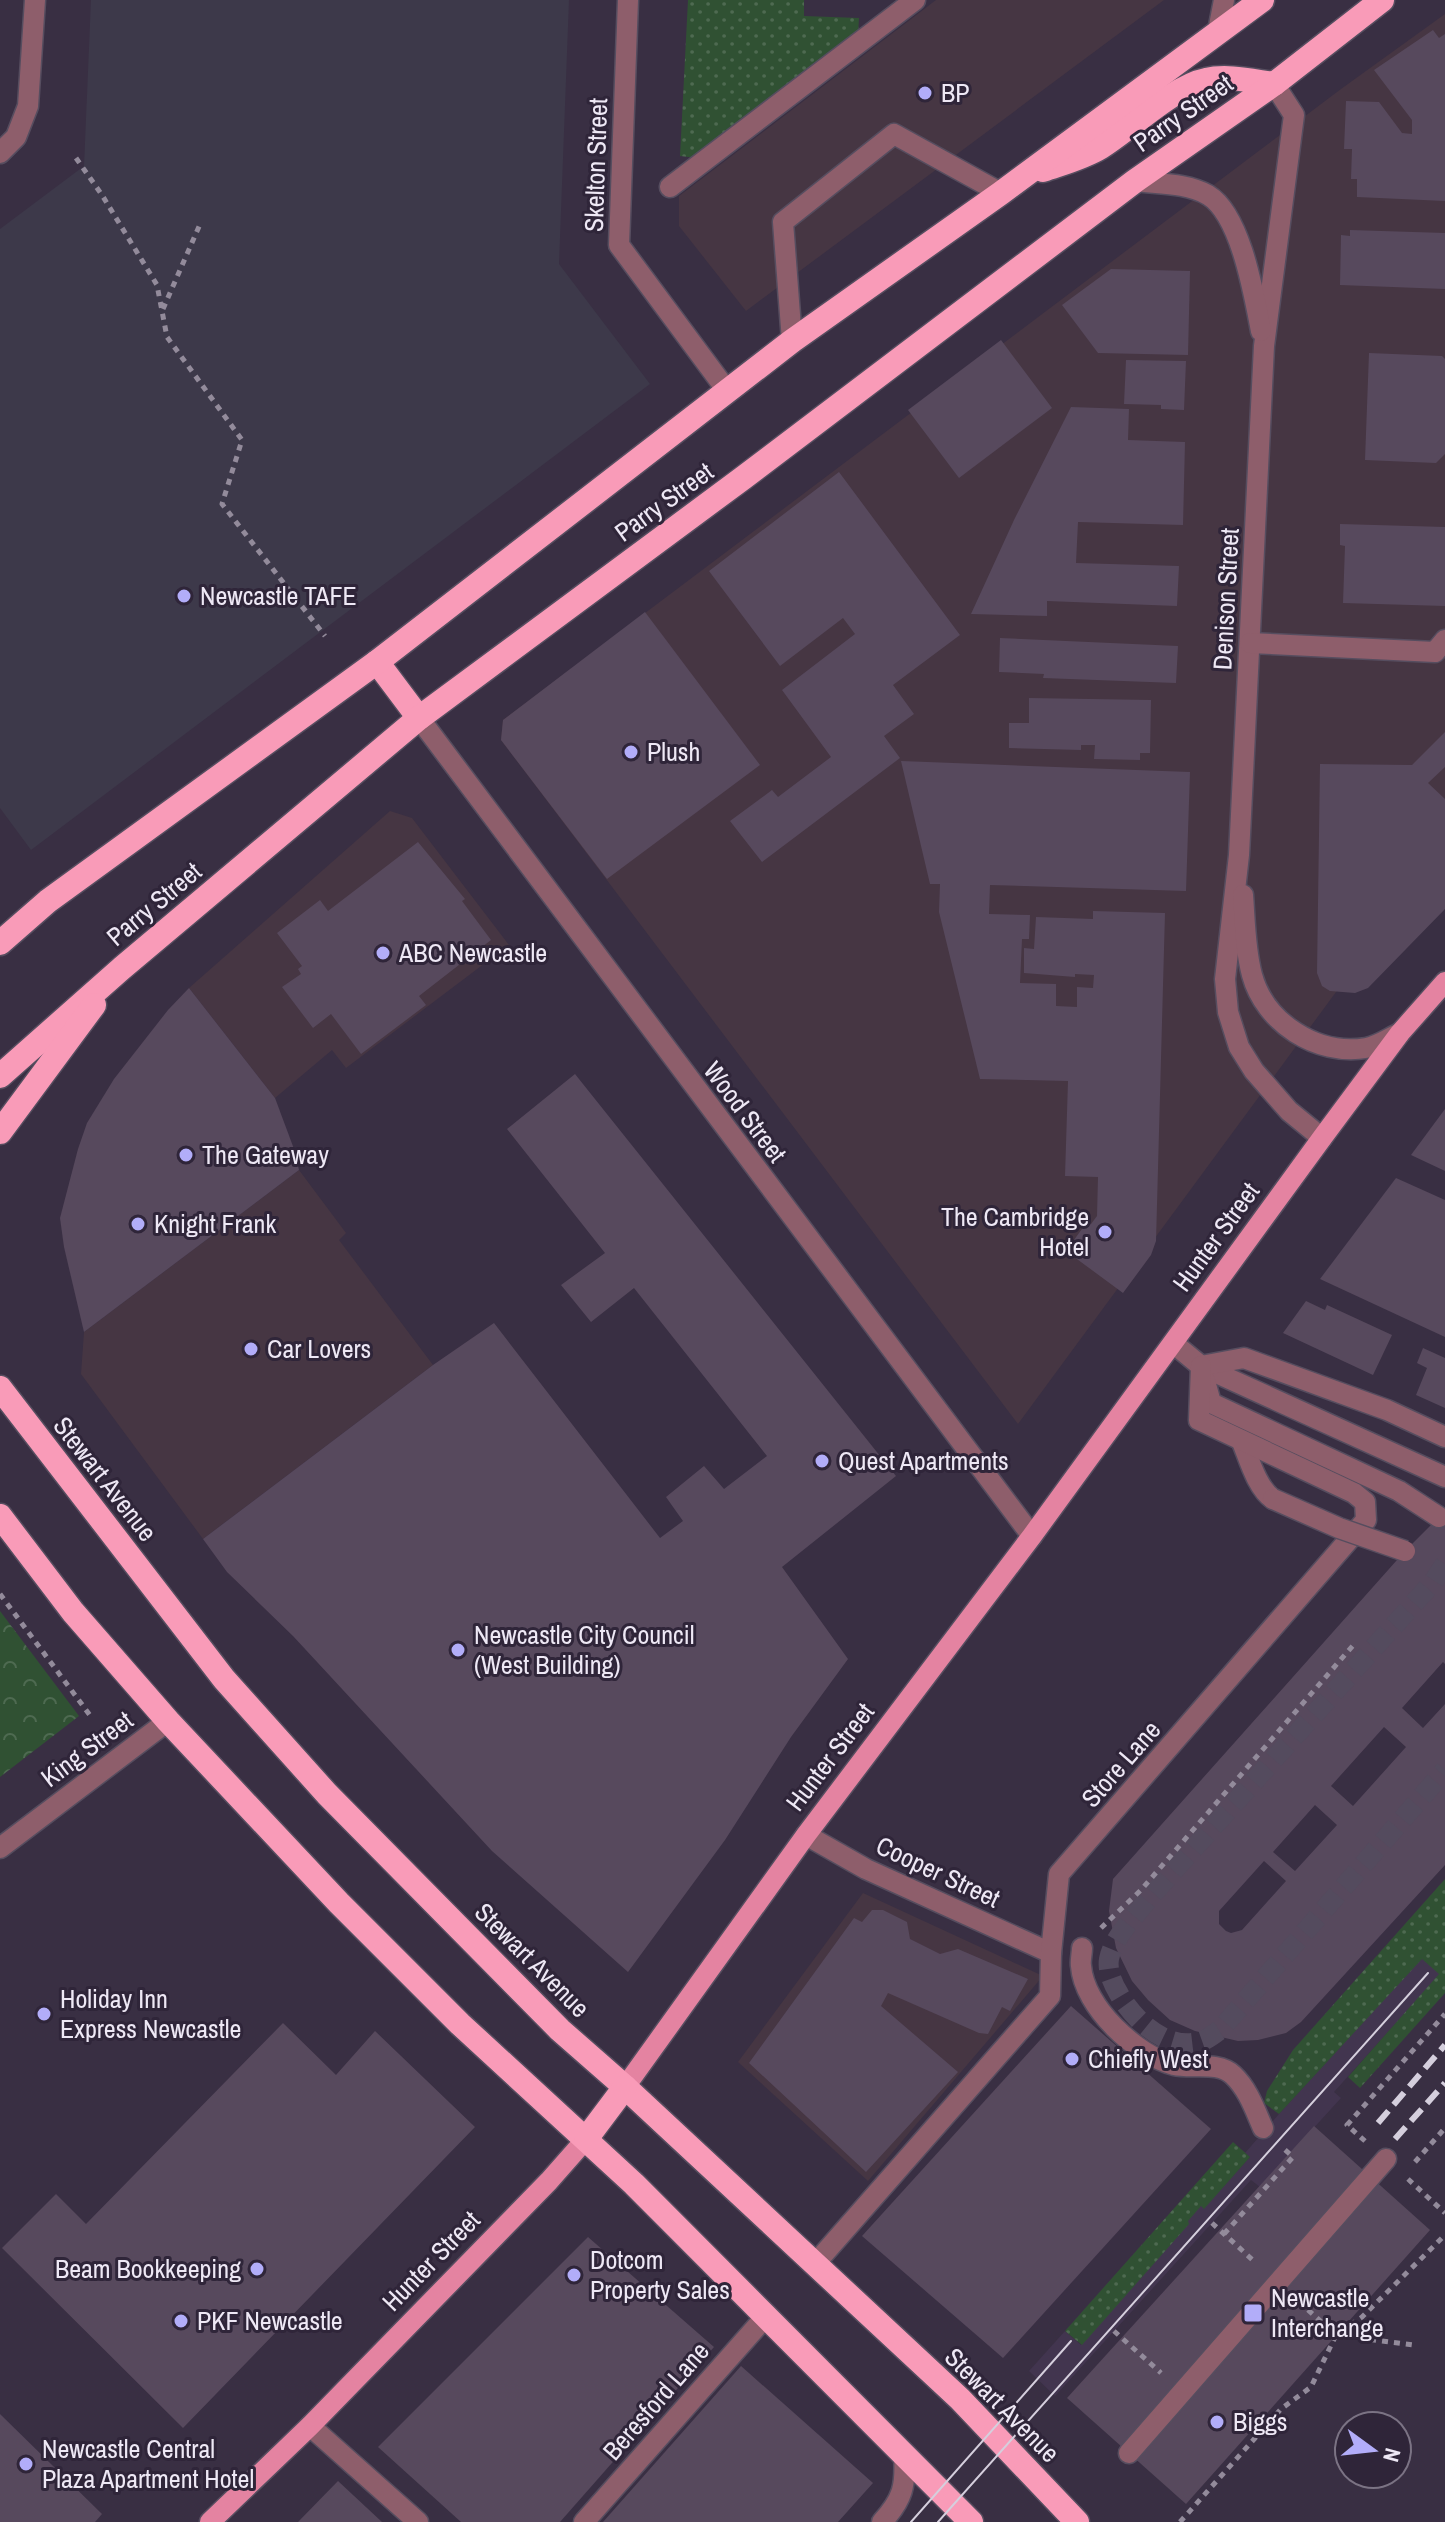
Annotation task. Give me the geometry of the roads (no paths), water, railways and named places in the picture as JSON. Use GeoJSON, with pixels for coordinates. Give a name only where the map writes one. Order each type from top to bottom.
{"type":"FeatureCollection","features":[{"type":"Feature","properties":{"kind":"highway","name":"Parry Street"},"geometry":{"type":"LineString","coordinates":[[0,943],[48,901],[377,662],[792,341],[1008,188],[1262,0]]}},
{"type":"Feature","properties":{"kind":"highway","name":"Parry Street"},"geometry":{"type":"LineString","coordinates":[[0,1076],[122,968],[419,718],[1135,181],[1274,84],[1382,0]]}},
{"type":"Feature","properties":{"kind":"highway"},"geometry":{"type":"LineString","coordinates":[[1008,188],[1101,147],[1200,81],[1221,78],[1274,84]]}},
{"type":"Feature","properties":{"kind":"highway"},"geometry":{"type":"LineString","coordinates":[[377,662],[419,718]]}},
{"type":"Feature","properties":{"kind":"highway"},"geometry":{"type":"LineString","coordinates":[[0,1132],[122,968]]}},
{"type":"Feature","properties":{"kind":"highway","name":"Stewart Avenue"},"geometry":{"type":"LineString","coordinates":[[0,1388],[224,1679],[306,1771],[547,2017],[960,2399],[1077,2522]]}},
{"type":"Feature","properties":{"kind":"highway"},"geometry":{"type":"LineString","coordinates":[[0,1516],[73,1612],[168,1721],[339,1903],[460,2024],[586,2139],[767,2315],[971,2522]]}},
{"type":"Feature","properties":{"kind":"highway","name":"Hunter Street"},"geometry":{"type":"LineString","coordinates":[[586,2139],[625,2087]]}},
{"type":"Feature","properties":{"kind":"main road","name":"Hunter Street"},"geometry":{"type":"LineString","coordinates":[[625,2087],[806,1835],[1032,1536],[1322,1138],[1400,1033],[1445,982]]}},
{"type":"Feature","properties":{"kind":"main road","name":"Hunter Street"},"geometry":{"type":"LineString","coordinates":[[210,2522],[310,2426],[549,2181],[586,2139]]}},
{"type":"Feature","properties":{"kind":"street"},"geometry":{"type":"LineString","coordinates":[[0,153],[16,137],[28,106],[35,0]]}},
{"type":"Feature","properties":{"kind":"street","name":"Skelton Street"},"geometry":{"type":"LineString","coordinates":[[628,0],[619,245],[728,392]]}},
{"type":"Feature","properties":{"kind":"street"},"geometry":{"type":"LineString","coordinates":[[670,187],[915,0]]}},
{"type":"Feature","properties":{"kind":"street"},"geometry":{"type":"LineString","coordinates":[[1218,31],[1224,0]]}},
{"type":"Feature","properties":{"kind":"street","name":"Denison Street"},"geometry":{"type":"LineString","coordinates":[[1274,84],[1294,115],[1264,346],[1239,855],[1225,979],[1228,1012],[1239,1047],[1254,1071],[1289,1111],[1322,1138]]}},
{"type":"Feature","properties":{"kind":"street"},"geometry":{"type":"LineString","coordinates":[[792,341],[783,222],[894,134],[1008,188]]}},
{"type":"Feature","properties":{"kind":"street","name":"Denison Street"},"geometry":{"type":"LineString","coordinates":[[1135,181],[1194,190],[1205,194],[1219,206],[1243,254],[1264,346]]}},
{"type":"Feature","properties":{"kind":"street"},"geometry":{"type":"LineString","coordinates":[[1250,643],[1435,652],[1445,640]]}},
{"type":"Feature","properties":{"kind":"street","name":"Wood Street"},"geometry":{"type":"LineString","coordinates":[[419,718],[1032,1536]]}},
{"type":"Feature","properties":{"kind":"street","name":"Denison Street"},"geometry":{"type":"LineString","coordinates":[[1239,855],[1252,974],[1262,1001],[1284,1025],[1312,1042],[1343,1050],[1370,1047],[1400,1033]]}},
{"type":"Feature","properties":{"kind":"street"},"geometry":{"type":"LineString","coordinates":[[1173,1343],[1201,1366],[1445,1477]]}},
{"type":"Feature","properties":{"kind":"street"},"geometry":{"type":"LineString","coordinates":[[1201,1366],[1244,1358],[1387,1410],[1445,1437]]}},
{"type":"Feature","properties":{"kind":"street"},"geometry":{"type":"LineString","coordinates":[[1201,1366],[1211,1403],[1399,1491],[1439,1517]]}},
{"type":"Feature","properties":{"kind":"street","name":"Store Lane"},"geometry":{"type":"LineString","coordinates":[[814,2265],[1050,1996],[1059,1874],[1366,1520],[1365,1502],[1354,1493],[1199,1420],[1201,1366]]}},
{"type":"Feature","properties":{"kind":"street"},"geometry":{"type":"LineString","coordinates":[[1242,1442],[1253,1470],[1273,1499],[1339,1528],[1405,1551]]}},
{"type":"Feature","properties":{"kind":"street","name":"King Street"},"geometry":{"type":"LineString","coordinates":[[0,1848],[168,1721]]}},
{"type":"Feature","properties":{"kind":"street","name":"Cooper Street"},"geometry":{"type":"LineString","coordinates":[[806,1835],[866,1869],[1051,1953]]}},
{"type":"Feature","properties":{"kind":"street"},"geometry":{"type":"LineString","coordinates":[[1082,1948],[1080,1967],[1087,1988],[1114,2026],[1139,2048],[1171,2064],[1194,2068],[1220,2067],[1232,2074],[1248,2095],[1263,2128]]}},
{"type":"Feature","properties":{"kind":"street"},"geometry":{"type":"LineString","coordinates":[[1129,2453],[1386,2159]]}},
{"type":"Feature","properties":{"kind":"street","name":"Beresford Lane"},"geometry":{"type":"LineString","coordinates":[[584,2522],[767,2315]]}},
{"type":"Feature","properties":{"kind":"street"},"geometry":{"type":"LineString","coordinates":[[310,2426],[418,2522]]}},
{"type":"Feature","properties":{"kind":"street"},"geometry":{"type":"LineString","coordinates":[[882,2522],[900,2499],[905,2473],[904,2455]]}},
{"type":"Feature","properties":{"kind":"tunnel"},"geometry":{"type":"LineString","coordinates":[[1445,1564],[1434,1581],[1126,1926],[1115,1942],[1109,1964],[1113,1982],[1134,2015],[1154,2032],[1178,2043],[1204,2040],[1220,2030],[1445,1770]]}},
{"type":"Feature","properties":{"kind":"tram line"},"geometry":{"type":"LineString","coordinates":[[938,2522],[1428,1973]]}},
{"type":"Feature","properties":{"kind":"tram line"},"geometry":{"type":"LineString","coordinates":[[911,2522],[1071,2341]]}},
{"type":"Feature","properties":{"kind":"railway"},"geometry":{"type":"LineString","coordinates":[[1378,2123],[1445,2045]]}},
{"type":"Feature","properties":{"kind":"railway"},"geometry":{"type":"LineString","coordinates":[[1395,2139],[1445,2083]]}},
{"type":"Feature","properties":{"kind":"place","name":"BP"},"geometry":{"type":"Point","coordinates":[925,93]}},
{"type":"Feature","properties":{"kind":"place","name":"Newcastle TAFE"},"geometry":{"type":"Point","coordinates":[184,596]}},
{"type":"Feature","properties":{"kind":"place","name":"Plush"},"geometry":{"type":"Point","coordinates":[631,752]}},
{"type":"Feature","properties":{"kind":"place","name":"ABC Newcastle"},"geometry":{"type":"Point","coordinates":[383,953]}},
{"type":"Feature","properties":{"kind":"place","name":"The Gateway"},"geometry":{"type":"Point","coordinates":[186,1155]}},
{"type":"Feature","properties":{"kind":"place","name":"Knight Frank"},"geometry":{"type":"Point","coordinates":[138,1224]}},
{"type":"Feature","properties":{"kind":"place","name":"The Cambridge Hotel"},"geometry":{"type":"Point","coordinates":[1105,1232]}},
{"type":"Feature","properties":{"kind":"place","name":"Car Lovers"},"geometry":{"type":"Point","coordinates":[251,1349]}},
{"type":"Feature","properties":{"kind":"place","name":"Quest Apartments"},"geometry":{"type":"Point","coordinates":[822,1461]}},
{"type":"Feature","properties":{"kind":"place","name":"Newcastle City Council (West Building)"},"geometry":{"type":"Point","coordinates":[458,1650]}},
{"type":"Feature","properties":{"kind":"place","name":"Holiday Inn Express Newcastle"},"geometry":{"type":"Point","coordinates":[44,2014]}},
{"type":"Feature","properties":{"kind":"place","name":"Chiefly West"},"geometry":{"type":"Point","coordinates":[1072,2059]}},
{"type":"Feature","properties":{"kind":"place","name":"Beam Bookkeeping"},"geometry":{"type":"Point","coordinates":[257,2269]}},
{"type":"Feature","properties":{"kind":"place","name":"Dotcom Property Sales"},"geometry":{"type":"Point","coordinates":[574,2275]}},
{"type":"Feature","properties":{"kind":"place","name":"Newcastle Interchange"},"geometry":{"type":"Point","coordinates":[1253,2313]}},
{"type":"Feature","properties":{"kind":"place","name":"PKF Newcastle"},"geometry":{"type":"Point","coordinates":[181,2321]}},
{"type":"Feature","properties":{"kind":"place","name":"Biggs"},"geometry":{"type":"Point","coordinates":[1217,2422]}},
{"type":"Feature","properties":{"kind":"place","name":"Newcastle Central Plaza Apartment Hotel"},"geometry":{"type":"Point","coordinates":[26,2464]}}]}
